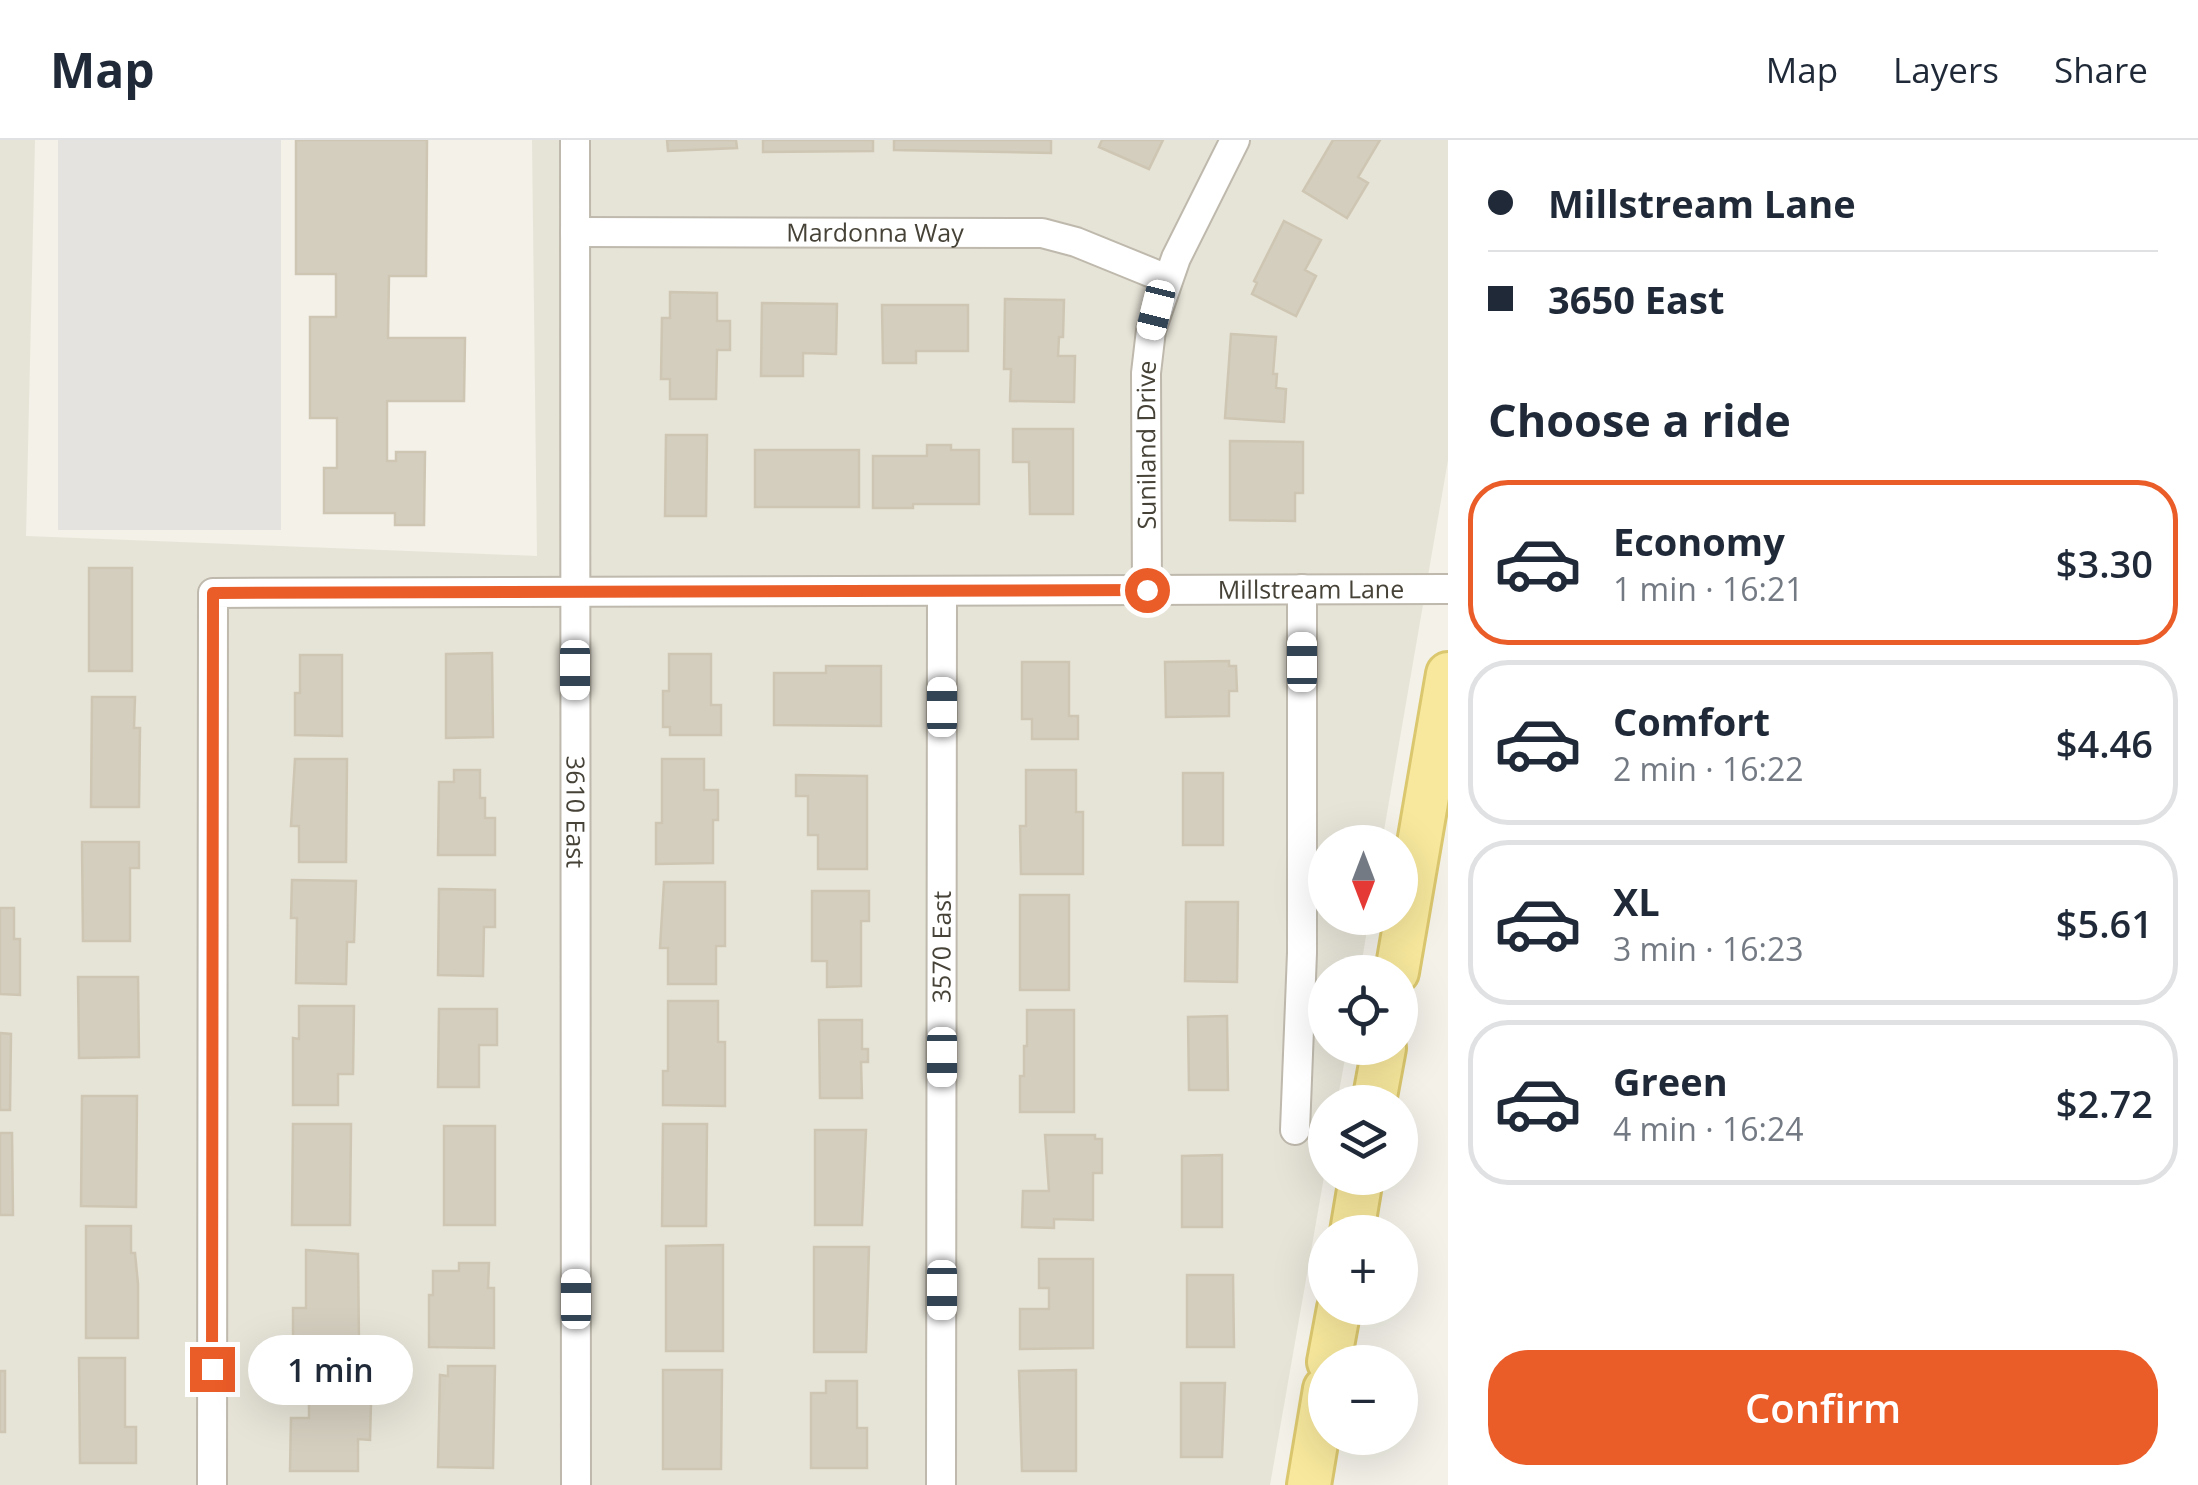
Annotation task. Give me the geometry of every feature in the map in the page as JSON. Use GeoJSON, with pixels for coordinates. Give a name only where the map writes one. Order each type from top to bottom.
{"type":"FeatureCollection","features":[{"type":"Feature","properties":{"kind":"main road"},"geometry":{"type":"LineString","coordinates":[[1399,955],[1448,674]]}},
{"type":"Feature","properties":{"kind":"main road"},"geometry":{"type":"LineString","coordinates":[[1309,1485],[1314,1455]]}},
{"type":"Feature","properties":{"kind":"street","name":"3610 East"},"geometry":{"type":"LineString","coordinates":[[574,140],[576,1485]]}},
{"type":"Feature","properties":{"kind":"street","name":"Suniland Drive"},"geometry":{"type":"LineString","coordinates":[[1147,590],[1146,373],[1151,330],[1167,279],[1235,140]]}},
{"type":"Feature","properties":{"kind":"street","name":"Mardonna Way"},"geometry":{"type":"LineString","coordinates":[[575,232],[1042,233],[1076,242],[1167,279]]}},
{"type":"Feature","properties":{"kind":"street","name":"Millstream Lane"},"geometry":{"type":"LineString","coordinates":[[212,1485],[213,593],[1448,588]]}},
{"type":"Feature","properties":{"kind":"street"},"geometry":{"type":"LineString","coordinates":[[1295,1130],[1302,954],[1302,589]]}},
{"type":"Feature","properties":{"kind":"street","name":"3570 East"},"geometry":{"type":"LineString","coordinates":[[941,1485],[942,590]]}},
{"type":"Feature","properties":{"kind":"shaded area"},"geometry":{"type":"Polygon","coordinates":[[[0,140],[35,140],[26,536],[537,556],[532,140],[1448,140],[1448,460],[1385,825],[1308,825],[1308,935],[1366,935],[1363,955],[1308,955],[1308,1065],[1344,1065],[1340,1085],[1308,1085],[1308,1195],[1321,1195],[1317,1215],[1308,1215],[1308,1268],[1270,1485],[0,1485],[0,140]]]}},
{"type":"Feature","properties":{"kind":"shaded area"},"geometry":{"type":"Polygon","coordinates":[[[58,140],[281,140],[281,530],[58,530],[58,140]]]}},
{"type":"Feature","properties":{"kind":"building"},"geometry":{"type":"Polygon","coordinates":[[[296,140],[427,140],[426,276],[389,276],[388,338],[465,338],[464,401],[387,401],[387,461],[396,461],[396,452],[425,452],[424,525],[395,525],[395,513],[324,513],[324,468],[337,468],[337,418],[310,418],[310,317],[336,317],[336,274],[296,274],[296,140]]]}},
{"type":"Feature","properties":{"kind":"building"},"geometry":{"type":"Polygon","coordinates":[[[667,140],[736,140],[737,148],[668,151],[667,140]]]}},
{"type":"Feature","properties":{"kind":"building"},"geometry":{"type":"Polygon","coordinates":[[[763,140],[873,140],[873,151],[763,152],[763,140]]]}},
{"type":"Feature","properties":{"kind":"building"},"geometry":{"type":"Polygon","coordinates":[[[894,140],[1051,140],[1051,153],[894,150],[894,140]]]}},
{"type":"Feature","properties":{"kind":"building"},"geometry":{"type":"Polygon","coordinates":[[[1102,140],[1163,140],[1149,169],[1099,147],[1102,140]]]}},
{"type":"Feature","properties":{"kind":"building"},"geometry":{"type":"Polygon","coordinates":[[[1333,140],[1380,140],[1358,177],[1368,183],[1347,218],[1303,191],[1333,140]]]}},
{"type":"Feature","properties":{"kind":"building"},"geometry":{"type":"Polygon","coordinates":[[[1284,221],[1321,240],[1305,270],[1316,276],[1296,316],[1252,294],[1257,283],[1254,281],[1284,221]]]}},
{"type":"Feature","properties":{"kind":"building"},"geometry":{"type":"Polygon","coordinates":[[[670,292],[717,293],[717,321],[730,321],[730,350],[717,350],[716,399],[670,399],[670,379],[661,379],[662,318],[670,318],[670,292]]]}},
{"type":"Feature","properties":{"kind":"building"},"geometry":{"type":"Polygon","coordinates":[[[1005,299],[1064,300],[1058,356],[1075,356],[1074,402],[1010,401],[1011,369],[1004,369],[1005,299]]]}},
{"type":"Feature","properties":{"kind":"building"},"geometry":{"type":"Polygon","coordinates":[[[762,303],[837,304],[836,354],[803,353],[803,376],[761,376],[762,303]]]}},
{"type":"Feature","properties":{"kind":"building"},"geometry":{"type":"Polygon","coordinates":[[[882,305],[968,305],[968,351],[916,351],[916,363],[883,363],[882,305]]]}},
{"type":"Feature","properties":{"kind":"building"},"geometry":{"type":"Polygon","coordinates":[[[1231,334],[1276,337],[1273,374],[1277,374],[1276,388],[1286,389],[1284,422],[1225,418],[1231,334]]]}},
{"type":"Feature","properties":{"kind":"building"},"geometry":{"type":"Polygon","coordinates":[[[1013,429],[1073,429],[1073,514],[1030,514],[1029,462],[1013,462],[1013,429]]]}},
{"type":"Feature","properties":{"kind":"building"},"geometry":{"type":"Polygon","coordinates":[[[666,435],[707,435],[706,516],[665,516],[666,435]]]}},
{"type":"Feature","properties":{"kind":"building"},"geometry":{"type":"Polygon","coordinates":[[[1230,441],[1303,442],[1303,493],[1295,493],[1295,521],[1230,520],[1230,441]]]}},
{"type":"Feature","properties":{"kind":"building"},"geometry":{"type":"Polygon","coordinates":[[[927,445],[979,450],[979,504],[873,508],[873,456],[927,456],[927,445]]]}},
{"type":"Feature","properties":{"kind":"building"},"geometry":{"type":"Polygon","coordinates":[[[755,450],[859,450],[859,507],[755,507],[755,450]]]}},
{"type":"Feature","properties":{"kind":"building"},"geometry":{"type":"Polygon","coordinates":[[[89,568],[132,568],[132,671],[89,671],[89,568]]]}},
{"type":"Feature","properties":{"kind":"building"},"geometry":{"type":"Polygon","coordinates":[[[492,653],[493,737],[446,738],[446,654],[492,653]]]}},
{"type":"Feature","properties":{"kind":"building"},"geometry":{"type":"Polygon","coordinates":[[[669,654],[711,654],[711,705],[721,705],[721,735],[670,735],[670,727],[663,727],[663,691],[669,691],[669,654]]]}},
{"type":"Feature","properties":{"kind":"building"},"geometry":{"type":"Polygon","coordinates":[[[300,655],[342,655],[342,736],[295,735],[300,655]]]}},
{"type":"Feature","properties":{"kind":"building"},"geometry":{"type":"Polygon","coordinates":[[[1229,661],[1229,666],[1236,666],[1237,691],[1229,691],[1229,716],[1166,717],[1165,662],[1229,661]]]}},
{"type":"Feature","properties":{"kind":"building"},"geometry":{"type":"Polygon","coordinates":[[[1022,662],[1069,662],[1069,716],[1078,716],[1078,739],[1032,739],[1032,719],[1022,719],[1022,662]]]}},
{"type":"Feature","properties":{"kind":"building"},"geometry":{"type":"Polygon","coordinates":[[[826,666],[881,666],[881,726],[774,725],[774,673],[826,673],[826,666]]]}},
{"type":"Feature","properties":{"kind":"building"},"geometry":{"type":"Polygon","coordinates":[[[92,697],[135,697],[134,728],[140,728],[139,807],[91,807],[92,697]]]}},
{"type":"Feature","properties":{"kind":"building"},"geometry":{"type":"Polygon","coordinates":[[[295,759],[347,759],[346,862],[299,862],[299,826],[291,826],[295,759]]]}},
{"type":"Feature","properties":{"kind":"building"},"geometry":{"type":"Polygon","coordinates":[[[662,759],[704,759],[704,790],[718,790],[713,863],[656,864],[656,823],[662,823],[662,759]]]}},
{"type":"Feature","properties":{"kind":"building"},"geometry":{"type":"Polygon","coordinates":[[[454,770],[480,770],[485,818],[495,818],[495,855],[438,855],[439,782],[454,782],[454,770]]]}},
{"type":"Feature","properties":{"kind":"building"},"geometry":{"type":"Polygon","coordinates":[[[1026,770],[1076,770],[1076,812],[1083,812],[1083,874],[1021,874],[1020,826],[1026,826],[1026,770]]]}},
{"type":"Feature","properties":{"kind":"building"},"geometry":{"type":"Polygon","coordinates":[[[1183,773],[1223,773],[1223,845],[1183,845],[1183,773]]]}},
{"type":"Feature","properties":{"kind":"building"},"geometry":{"type":"Polygon","coordinates":[[[796,775],[867,776],[867,869],[818,869],[818,835],[808,835],[808,796],[796,796],[796,775]]]}},
{"type":"Feature","properties":{"kind":"building"},"geometry":{"type":"Polygon","coordinates":[[[82,842],[139,842],[139,868],[130,868],[130,941],[83,941],[82,842]]]}},
{"type":"Feature","properties":{"kind":"building"},"geometry":{"type":"Polygon","coordinates":[[[292,880],[356,881],[354,942],[347,942],[346,984],[296,983],[297,918],[291,918],[292,880]]]}},
{"type":"Feature","properties":{"kind":"building"},"geometry":{"type":"Polygon","coordinates":[[[664,882],[725,882],[725,946],[716,946],[716,984],[668,984],[668,948],[660,948],[664,882]]]}},
{"type":"Feature","properties":{"kind":"building"},"geometry":{"type":"Polygon","coordinates":[[[439,889],[495,890],[495,927],[484,927],[483,976],[438,975],[439,889]]]}},
{"type":"Feature","properties":{"kind":"building"},"geometry":{"type":"Polygon","coordinates":[[[812,891],[869,891],[869,921],[861,921],[861,986],[827,987],[827,961],[812,961],[812,891]]]}},
{"type":"Feature","properties":{"kind":"building"},"geometry":{"type":"Polygon","coordinates":[[[1020,895],[1069,895],[1069,990],[1020,990],[1020,895]]]}},
{"type":"Feature","properties":{"kind":"building"},"geometry":{"type":"Polygon","coordinates":[[[1186,902],[1238,902],[1237,982],[1185,981],[1186,902]]]}},
{"type":"Feature","properties":{"kind":"building"},"geometry":{"type":"Polygon","coordinates":[[[0,908],[14,908],[14,939],[20,939],[20,995],[0,994],[0,908]]]}},
{"type":"Feature","properties":{"kind":"building"},"geometry":{"type":"Polygon","coordinates":[[[78,977],[138,977],[139,1057],[79,1058],[78,977]]]}},
{"type":"Feature","properties":{"kind":"building"},"geometry":{"type":"Polygon","coordinates":[[[668,1001],[718,1001],[718,1042],[725,1042],[725,1106],[663,1105],[663,1071],[668,1071],[668,1001]]]}},
{"type":"Feature","properties":{"kind":"building"},"geometry":{"type":"Polygon","coordinates":[[[299,1006],[354,1006],[353,1074],[338,1074],[338,1105],[293,1105],[293,1038],[299,1039],[299,1006]]]}},
{"type":"Feature","properties":{"kind":"building"},"geometry":{"type":"Polygon","coordinates":[[[439,1009],[497,1009],[497,1045],[479,1045],[479,1087],[438,1087],[439,1009]]]}},
{"type":"Feature","properties":{"kind":"building"},"geometry":{"type":"Polygon","coordinates":[[[1027,1010],[1074,1010],[1074,1112],[1020,1112],[1027,1010]]]}},
{"type":"Feature","properties":{"kind":"building"},"geometry":{"type":"Polygon","coordinates":[[[1227,1016],[1228,1090],[1189,1090],[1188,1017],[1227,1016]]]}},
{"type":"Feature","properties":{"kind":"building"},"geometry":{"type":"Polygon","coordinates":[[[819,1020],[862,1020],[862,1049],[868,1049],[868,1062],[861,1062],[862,1098],[820,1098],[819,1020]]]}},
{"type":"Feature","properties":{"kind":"building"},"geometry":{"type":"Polygon","coordinates":[[[0,1033],[11,1034],[10,1110],[0,1110],[0,1033]]]}},
{"type":"Feature","properties":{"kind":"building"},"geometry":{"type":"Polygon","coordinates":[[[82,1096],[137,1096],[136,1207],[81,1206],[82,1096]]]}},
{"type":"Feature","properties":{"kind":"building"},"geometry":{"type":"Polygon","coordinates":[[[293,1124],[351,1124],[350,1225],[292,1225],[293,1124]]]}},
{"type":"Feature","properties":{"kind":"building"},"geometry":{"type":"Polygon","coordinates":[[[663,1124],[707,1124],[706,1226],[662,1226],[663,1124]]]}},
{"type":"Feature","properties":{"kind":"building"},"geometry":{"type":"Polygon","coordinates":[[[444,1126],[495,1126],[495,1225],[444,1225],[444,1126]]]}},
{"type":"Feature","properties":{"kind":"building"},"geometry":{"type":"Polygon","coordinates":[[[815,1130],[866,1130],[862,1225],[815,1225],[815,1130]]]}},
{"type":"Feature","properties":{"kind":"building"},"geometry":{"type":"Polygon","coordinates":[[[0,1133],[12,1133],[13,1215],[0,1215],[0,1133]]]}},
{"type":"Feature","properties":{"kind":"building"},"geometry":{"type":"Polygon","coordinates":[[[1045,1135],[1095,1135],[1095,1139],[1102,1139],[1102,1173],[1093,1173],[1093,1220],[1054,1219],[1054,1228],[1022,1227],[1023,1191],[1049,1191],[1045,1135]]]}},
{"type":"Feature","properties":{"kind":"building"},"geometry":{"type":"Polygon","coordinates":[[[1222,1155],[1222,1227],[1182,1227],[1182,1156],[1222,1155]]]}},
{"type":"Feature","properties":{"kind":"building"},"geometry":{"type":"Polygon","coordinates":[[[86,1226],[131,1226],[131,1253],[135,1253],[138,1284],[138,1338],[86,1338],[86,1226]]]}},
{"type":"Feature","properties":{"kind":"building"},"geometry":{"type":"Polygon","coordinates":[[[723,1245],[723,1351],[666,1351],[666,1246],[723,1245]]]}},
{"type":"Feature","properties":{"kind":"building"},"geometry":{"type":"Polygon","coordinates":[[[814,1247],[869,1247],[866,1352],[814,1352],[814,1247]]]}},
{"type":"Feature","properties":{"kind":"building"},"geometry":{"type":"Polygon","coordinates":[[[306,1250],[358,1254],[359,1344],[293,1344],[293,1308],[306,1308],[306,1250]]]}},
{"type":"Feature","properties":{"kind":"building"},"geometry":{"type":"Polygon","coordinates":[[[1039,1259],[1093,1259],[1093,1348],[1020,1349],[1020,1309],[1049,1309],[1049,1288],[1039,1288],[1039,1259]]]}},
{"type":"Feature","properties":{"kind":"building"},"geometry":{"type":"Polygon","coordinates":[[[459,1263],[489,1263],[488,1288],[494,1288],[494,1348],[429,1347],[433,1271],[459,1271],[459,1263]]]}},
{"type":"Feature","properties":{"kind":"building"},"geometry":{"type":"Polygon","coordinates":[[[1187,1275],[1233,1275],[1234,1347],[1187,1347],[1187,1275]]]}},
{"type":"Feature","properties":{"kind":"building"},"geometry":{"type":"Polygon","coordinates":[[[79,1358],[125,1358],[125,1427],[136,1427],[136,1463],[80,1463],[79,1358]]]}},
{"type":"Feature","properties":{"kind":"building"},"geometry":{"type":"Polygon","coordinates":[[[286,1363],[360,1364],[359,1403],[371,1403],[370,1440],[358,1439],[358,1471],[290,1471],[291,1418],[309,1418],[309,1400],[286,1400],[286,1363]]]}},
{"type":"Feature","properties":{"kind":"building"},"geometry":{"type":"Polygon","coordinates":[[[448,1366],[495,1366],[493,1468],[438,1467],[440,1375],[448,1376],[448,1366]]]}},
{"type":"Feature","properties":{"kind":"building"},"geometry":{"type":"Polygon","coordinates":[[[663,1370],[722,1370],[721,1469],[663,1469],[663,1370]]]}},
{"type":"Feature","properties":{"kind":"building"},"geometry":{"type":"Polygon","coordinates":[[[1076,1370],[1076,1471],[1022,1471],[1019,1371],[1076,1370]]]}},
{"type":"Feature","properties":{"kind":"building"},"geometry":{"type":"Polygon","coordinates":[[[0,1371],[5,1371],[5,1432],[0,1432],[0,1371]]]}},
{"type":"Feature","properties":{"kind":"building"},"geometry":{"type":"Polygon","coordinates":[[[826,1381],[857,1381],[857,1428],[867,1428],[867,1468],[811,1468],[811,1393],[826,1393],[826,1381]]]}},
{"type":"Feature","properties":{"kind":"building"},"geometry":{"type":"Polygon","coordinates":[[[1181,1383],[1225,1383],[1222,1457],[1181,1457],[1181,1383]]]}},
{"type":"Feature","properties":{"kind":"route"},"geometry":{"type":"LineString","coordinates":[[212,1369],[213,593],[1147,590]]}}]}
